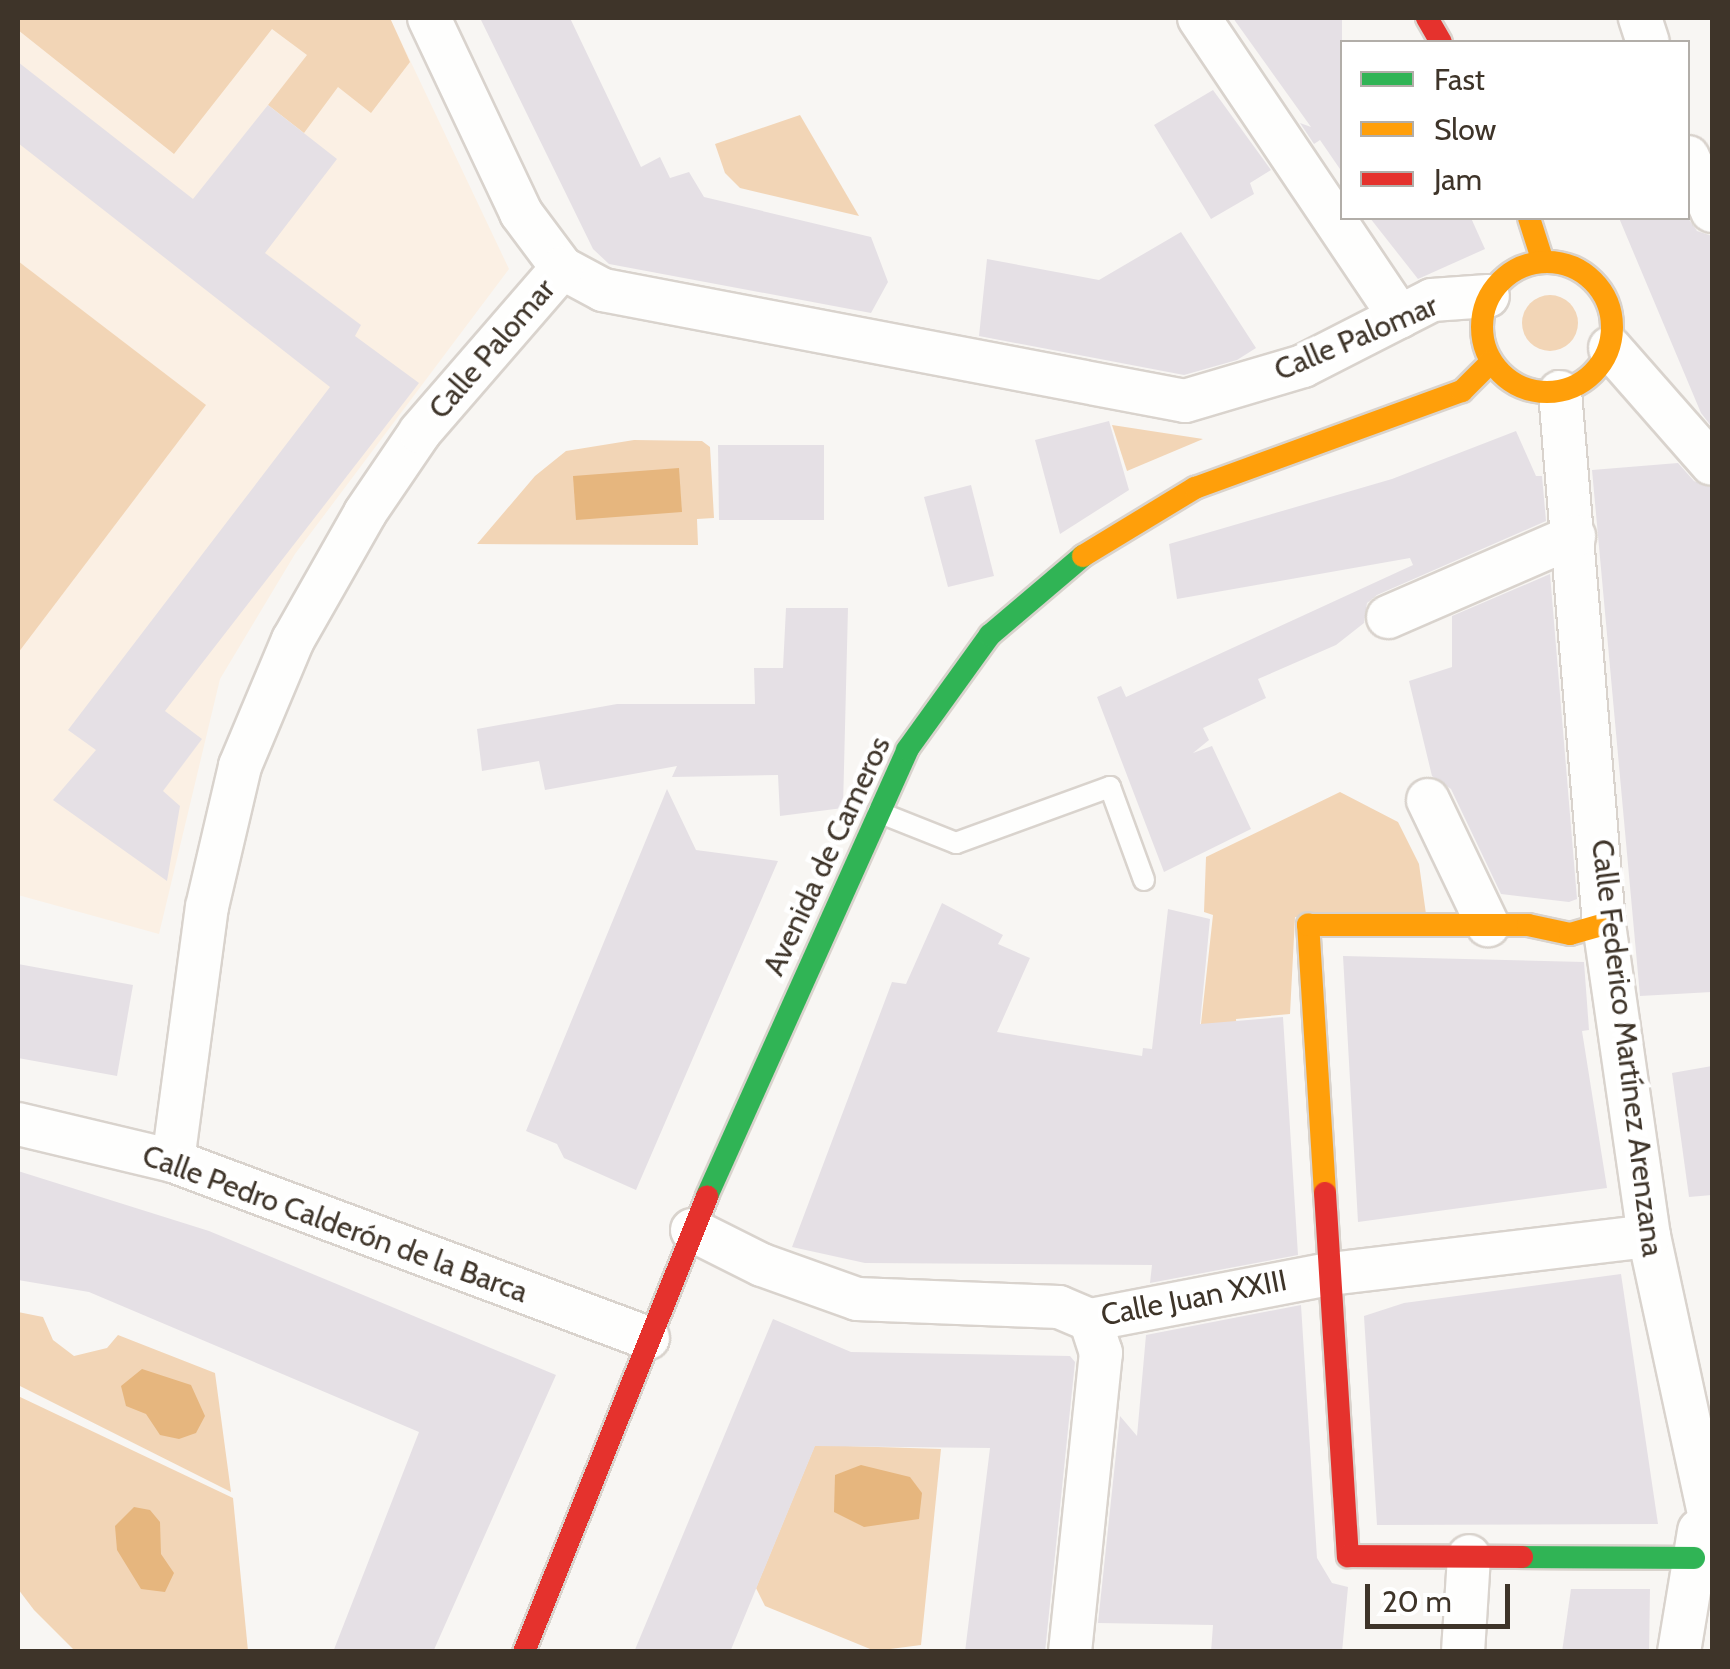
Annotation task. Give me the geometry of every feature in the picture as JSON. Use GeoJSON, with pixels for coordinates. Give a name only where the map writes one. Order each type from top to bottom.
{"type":"FeatureCollection","features":[{"type":"Feature","properties":{"kind":"main road"},"geometry":{"type":"LineString","coordinates":[[1427,18],[1440,40]]}},
{"type":"Feature","properties":{"kind":"main road"},"geometry":{"type":"LineString","coordinates":[[1530,220],[1543,262]]}},
{"type":"Feature","properties":{"kind":"main road"},"geometry":{"type":"LineString","coordinates":[[1543,262],[1568,265],[1590,278],[1613,323],[1610,348],[1582,384],[1560,392],[1533,392],[1510,382],[1491,362],[1481,330],[1488,296],[1512,272],[1543,262]]}},
{"type":"Feature","properties":{"kind":"main road","name":"Avenida de Cameros"},"geometry":{"type":"LineString","coordinates":[[524,1652],[692,1230],[876,811],[907,750],[990,635],[1095,546],[1195,488],[1462,391],[1491,362]]}},
{"type":"Feature","properties":{"kind":"main road"},"geometry":{"type":"LineString","coordinates":[[1604,924],[1570,934],[1488,925],[1308,926],[1348,1556],[1469,1556],[1703,1531]]}},
{"type":"Feature","properties":{"kind":"street"},"geometry":{"type":"LineString","coordinates":[[429,18],[521,214],[562,268]]}},
{"type":"Feature","properties":{"kind":"street"},"geometry":{"type":"LineString","coordinates":[[1199,18],[1400,317]]}},
{"type":"Feature","properties":{"kind":"street"},"geometry":{"type":"LineString","coordinates":[[1690,162],[1712,211]]}},
{"type":"Feature","properties":{"kind":"street","name":"Calle Palomar"},"geometry":{"type":"LineString","coordinates":[[173,1161],[211,889],[240,766],[293,640],[420,432],[562,268],[602,290],[644,299],[1185,401],[1303,366],[1432,300],[1488,296]]}},
{"type":"Feature","properties":{"kind":"street"},"geometry":{"type":"LineString","coordinates":[[1610,348],[1712,464]]}},
{"type":"Feature","properties":{"kind":"street","name":"Calle Federico Martínez Arenzana"},"geometry":{"type":"LineString","coordinates":[[1560,392],[1604,924],[1650,1236],[1703,1457],[1703,1531]]}},
{"type":"Feature","properties":{"kind":"street"},"geometry":{"type":"LineString","coordinates":[[1388,617],[1574,536]]}},
{"type":"Feature","properties":{"kind":"street"},"geometry":{"type":"LineString","coordinates":[[1428,800],[1488,925]]}},
{"type":"Feature","properties":{"kind":"street","name":"Calle Pedro Calderón de la Barca"},"geometry":{"type":"LineString","coordinates":[[18,1124],[173,1161],[648,1338]]}},
{"type":"Feature","properties":{"kind":"street","name":"Calle Juan XXIII"},"geometry":{"type":"LineString","coordinates":[[692,1230],[762,1265],[857,1299],[1058,1308],[1090,1320],[1330,1274],[1650,1236]]}},
{"type":"Feature","properties":{"kind":"street"},"geometry":{"type":"LineString","coordinates":[[1070,1652],[1101,1353],[1090,1320]]}},
{"type":"Feature","properties":{"kind":"street"},"geometry":{"type":"LineString","coordinates":[[1703,1457],[1712,1390]]}},
{"type":"Feature","properties":{"kind":"street"},"geometry":{"type":"LineString","coordinates":[[1679,1652],[1703,1531]]}},
{"type":"Feature","properties":{"kind":"street"},"geometry":{"type":"LineString","coordinates":[[1463,1652],[1469,1556]]}},
{"type":"Feature","properties":{"kind":"lane"},"geometry":{"type":"LineString","coordinates":[[876,811],[956,843],[1110,787],[1144,880]]}},
{"type":"Feature","properties":{"kind":"shaded area"},"geometry":{"type":"Polygon","coordinates":[[[18,18],[390,18],[509,269],[295,554],[220,679],[159,934],[18,895],[18,18]]]}},
{"type":"Feature","properties":{"kind":"shaded area"},"geometry":{"type":"Polygon","coordinates":[[[18,18],[390,18],[410,62],[371,113],[338,87],[304,133],[268,105],[307,55],[272,29],[174,154],[18,30],[18,18]]]}},
{"type":"Feature","properties":{"kind":"shaded area"},"geometry":{"type":"Polygon","coordinates":[[[800,115],[859,216],[740,188],[725,173],[715,144],[800,115]]]}},
{"type":"Feature","properties":{"kind":"shaded area"},"geometry":{"type":"Polygon","coordinates":[[[18,261],[206,405],[18,653],[18,261]]]}},
{"type":"Feature","properties":{"kind":"shaded area"},"geometry":{"type":"Polygon","coordinates":[[[1550,295],[1570,303],[1578,323],[1570,343],[1550,351],[1530,343],[1522,323],[1530,303],[1550,295]]]}},
{"type":"Feature","properties":{"kind":"shaded area"},"geometry":{"type":"Polygon","coordinates":[[[1112,425],[1203,439],[1127,471],[1112,425]]]}},
{"type":"Feature","properties":{"kind":"shaded area"},"geometry":{"type":"Polygon","coordinates":[[[634,440],[702,441],[710,447],[714,518],[697,519],[698,545],[477,544],[535,476],[566,451],[634,440]]]}},
{"type":"Feature","properties":{"kind":"shaded area"},"geometry":{"type":"Polygon","coordinates":[[[679,468],[682,512],[576,520],[573,476],[679,468]]]}},
{"type":"Feature","properties":{"kind":"shaded area"},"geometry":{"type":"Polygon","coordinates":[[[1340,792],[1398,822],[1419,864],[1426,914],[1295,917],[1290,1014],[1236,1019],[1238,1046],[1198,1051],[1213,915],[1204,912],[1206,857],[1340,792]]]}},
{"type":"Feature","properties":{"kind":"shaded area"},"geometry":{"type":"Polygon","coordinates":[[[18,1312],[43,1317],[53,1340],[74,1356],[107,1348],[118,1335],[215,1373],[231,1492],[18,1385],[18,1312]]]}},
{"type":"Feature","properties":{"kind":"shaded area"},"geometry":{"type":"Polygon","coordinates":[[[142,1369],[191,1385],[205,1416],[196,1433],[179,1439],[160,1435],[146,1414],[126,1406],[121,1386],[142,1369]]]}},
{"type":"Feature","properties":{"kind":"shaded area"},"geometry":{"type":"Polygon","coordinates":[[[18,1396],[233,1498],[248,1651],[75,1651],[34,1610],[18,1589],[18,1396]]]}},
{"type":"Feature","properties":{"kind":"shaded area"},"geometry":{"type":"Polygon","coordinates":[[[815,1445],[941,1449],[921,1645],[875,1651],[765,1606],[756,1588],[815,1445]]]}},
{"type":"Feature","properties":{"kind":"shaded area"},"geometry":{"type":"Polygon","coordinates":[[[861,1465],[910,1477],[922,1493],[919,1519],[864,1527],[834,1512],[835,1475],[861,1465]]]}},
{"type":"Feature","properties":{"kind":"shaded area"},"geometry":{"type":"Polygon","coordinates":[[[134,1507],[150,1510],[160,1522],[161,1554],[174,1573],[165,1592],[141,1589],[117,1550],[115,1526],[134,1507]]]}},
{"type":"Feature","properties":{"kind":"building"},"geometry":{"type":"Polygon","coordinates":[[[480,18],[570,18],[641,167],[660,157],[670,178],[689,172],[704,197],[871,237],[888,282],[871,313],[609,264],[593,249],[480,18]]]}},
{"type":"Feature","properties":{"kind":"building"},"geometry":{"type":"Polygon","coordinates":[[[1233,18],[1342,18],[1340,169],[1320,140],[1314,144],[1300,123],[1311,127],[1233,18]]]}},
{"type":"Feature","properties":{"kind":"building"},"geometry":{"type":"Polygon","coordinates":[[[18,62],[193,199],[268,105],[337,159],[265,253],[361,325],[355,336],[419,383],[165,711],[202,739],[163,791],[180,806],[167,881],[53,800],[96,750],[68,730],[330,387],[18,143],[18,62]]]}},
{"type":"Feature","properties":{"kind":"building"},"geometry":{"type":"Polygon","coordinates":[[[1213,90],[1271,170],[1250,183],[1254,194],[1211,219],[1154,125],[1213,90]]]}},
{"type":"Feature","properties":{"kind":"building"},"geometry":{"type":"Polygon","coordinates":[[[1372,220],[1472,220],[1485,249],[1418,279],[1372,220]]]}},
{"type":"Feature","properties":{"kind":"building"},"geometry":{"type":"Polygon","coordinates":[[[1620,220],[1689,220],[1697,231],[1712,236],[1712,427],[1701,413],[1620,220]]]}},
{"type":"Feature","properties":{"kind":"building"},"geometry":{"type":"Polygon","coordinates":[[[1181,232],[1256,348],[1237,360],[1184,375],[979,336],[987,259],[1099,280],[1181,232]]]}},
{"type":"Feature","properties":{"kind":"building"},"geometry":{"type":"Polygon","coordinates":[[[1109,421],[1129,490],[1060,534],[1035,440],[1109,421]]]}},
{"type":"Feature","properties":{"kind":"building"},"geometry":{"type":"Polygon","coordinates":[[[1516,431],[1536,476],[1542,476],[1546,521],[1377,595],[1367,603],[1364,623],[1336,645],[1258,679],[1266,698],[1203,728],[1209,740],[1193,753],[1212,746],[1251,829],[1164,872],[1097,697],[1121,686],[1126,697],[1413,565],[1410,558],[1177,599],[1169,544],[1392,479],[1516,431]]]}},
{"type":"Feature","properties":{"kind":"building"},"geometry":{"type":"Polygon","coordinates":[[[718,445],[824,445],[824,520],[719,520],[718,445]]]}},
{"type":"Feature","properties":{"kind":"building"},"geometry":{"type":"Polygon","coordinates":[[[1678,463],[1694,481],[1712,488],[1712,992],[1640,996],[1592,470],[1678,463]]]}},
{"type":"Feature","properties":{"kind":"building"},"geometry":{"type":"Polygon","coordinates":[[[971,485],[994,576],[948,587],[924,497],[971,485]]]}},
{"type":"Feature","properties":{"kind":"building"},"geometry":{"type":"Polygon","coordinates":[[[1550,574],[1577,899],[1569,902],[1501,894],[1451,789],[1432,776],[1409,681],[1452,667],[1452,616],[1550,574]]]}},
{"type":"Feature","properties":{"kind":"building"},"geometry":{"type":"Polygon","coordinates":[[[786,608],[848,608],[843,808],[780,816],[778,775],[672,777],[677,766],[545,790],[539,761],[482,771],[477,729],[617,704],[755,704],[754,668],[783,668],[786,608]]]}},
{"type":"Feature","properties":{"kind":"building"},"geometry":{"type":"Polygon","coordinates":[[[667,789],[696,850],[778,861],[636,1190],[564,1158],[557,1144],[526,1131],[667,789]]]}},
{"type":"Feature","properties":{"kind":"building"},"geometry":{"type":"Polygon","coordinates":[[[942,903],[1003,935],[998,944],[1030,958],[997,1032],[1142,1056],[1143,1048],[1152,1049],[1168,909],[1210,919],[1200,1024],[1283,1017],[1298,1255],[1150,1283],[1152,1265],[865,1263],[792,1247],[892,982],[906,984],[942,903]]]}},
{"type":"Feature","properties":{"kind":"building"},"geometry":{"type":"Polygon","coordinates":[[[1343,956],[1584,962],[1589,1030],[1582,1031],[1607,1188],[1358,1222],[1343,956]]]}},
{"type":"Feature","properties":{"kind":"building"},"geometry":{"type":"Polygon","coordinates":[[[18,964],[133,985],[117,1076],[18,1058],[18,964]]]}},
{"type":"Feature","properties":{"kind":"building"},"geometry":{"type":"Polygon","coordinates":[[[1712,1066],[1712,1195],[1689,1197],[1672,1073],[1712,1066]]]}},
{"type":"Feature","properties":{"kind":"building"},"geometry":{"type":"Polygon","coordinates":[[[18,1171],[209,1231],[556,1375],[433,1652],[333,1652],[419,1432],[89,1292],[18,1280],[18,1171]]]}},
{"type":"Feature","properties":{"kind":"building"},"geometry":{"type":"Polygon","coordinates":[[[1621,1274],[1658,1524],[1377,1525],[1364,1316],[1404,1303],[1621,1274]]]}},
{"type":"Feature","properties":{"kind":"building"},"geometry":{"type":"Polygon","coordinates":[[[1301,1305],[1317,1558],[1332,1583],[1348,1587],[1342,1652],[1211,1652],[1213,1625],[1098,1623],[1120,1416],[1137,1436],[1146,1335],[1301,1305]]]}},
{"type":"Feature","properties":{"kind":"building"},"geometry":{"type":"Polygon","coordinates":[[[773,1319],[851,1352],[1070,1356],[1075,1362],[1045,1652],[965,1652],[990,1448],[815,1446],[730,1652],[634,1652],[773,1319]]]}},
{"type":"Feature","properties":{"kind":"building"},"geometry":{"type":"Polygon","coordinates":[[[1571,1589],[1650,1589],[1649,1652],[1562,1652],[1571,1589]]]}},
{"type":"Feature","properties":{"kind":"traffic: fast"},"geometry":{"type":"LineString","coordinates":[[707,1196],[907,750],[990,635],[1083,556]]}},
{"type":"Feature","properties":{"kind":"traffic: fast"},"geometry":{"type":"LineString","coordinates":[[1522,1557],[1694,1558]]}},
{"type":"Feature","properties":{"kind":"traffic: slow"},"geometry":{"type":"LineString","coordinates":[[1530,220],[1543,262]]}},
{"type":"Feature","properties":{"kind":"traffic: slow"},"geometry":{"type":"LineString","coordinates":[[1547,262],[1572,267],[1593,281],[1607,302],[1612,327],[1607,352],[1593,373],[1572,387],[1547,392],[1522,387],[1501,373],[1487,352],[1482,327],[1487,302],[1501,281],[1522,267],[1547,262]]}},
{"type":"Feature","properties":{"kind":"traffic: slow"},"geometry":{"type":"LineString","coordinates":[[1083,556],[1195,488],[1462,391],[1491,362]]}},
{"type":"Feature","properties":{"kind":"traffic: slow"},"geometry":{"type":"LineString","coordinates":[[1325,1193],[1308,925],[1528,925],[1570,934],[1604,924]]}},
{"type":"Feature","properties":{"kind":"traffic: jam"},"geometry":{"type":"LineString","coordinates":[[1427,18],[1440,40]]}},
{"type":"Feature","properties":{"kind":"traffic: jam"},"geometry":{"type":"LineString","coordinates":[[1325,1193],[1348,1556],[1522,1557]]}},
{"type":"Feature","properties":{"kind":"traffic: jam"},"geometry":{"type":"LineString","coordinates":[[524,1652],[707,1196]]}}]}
